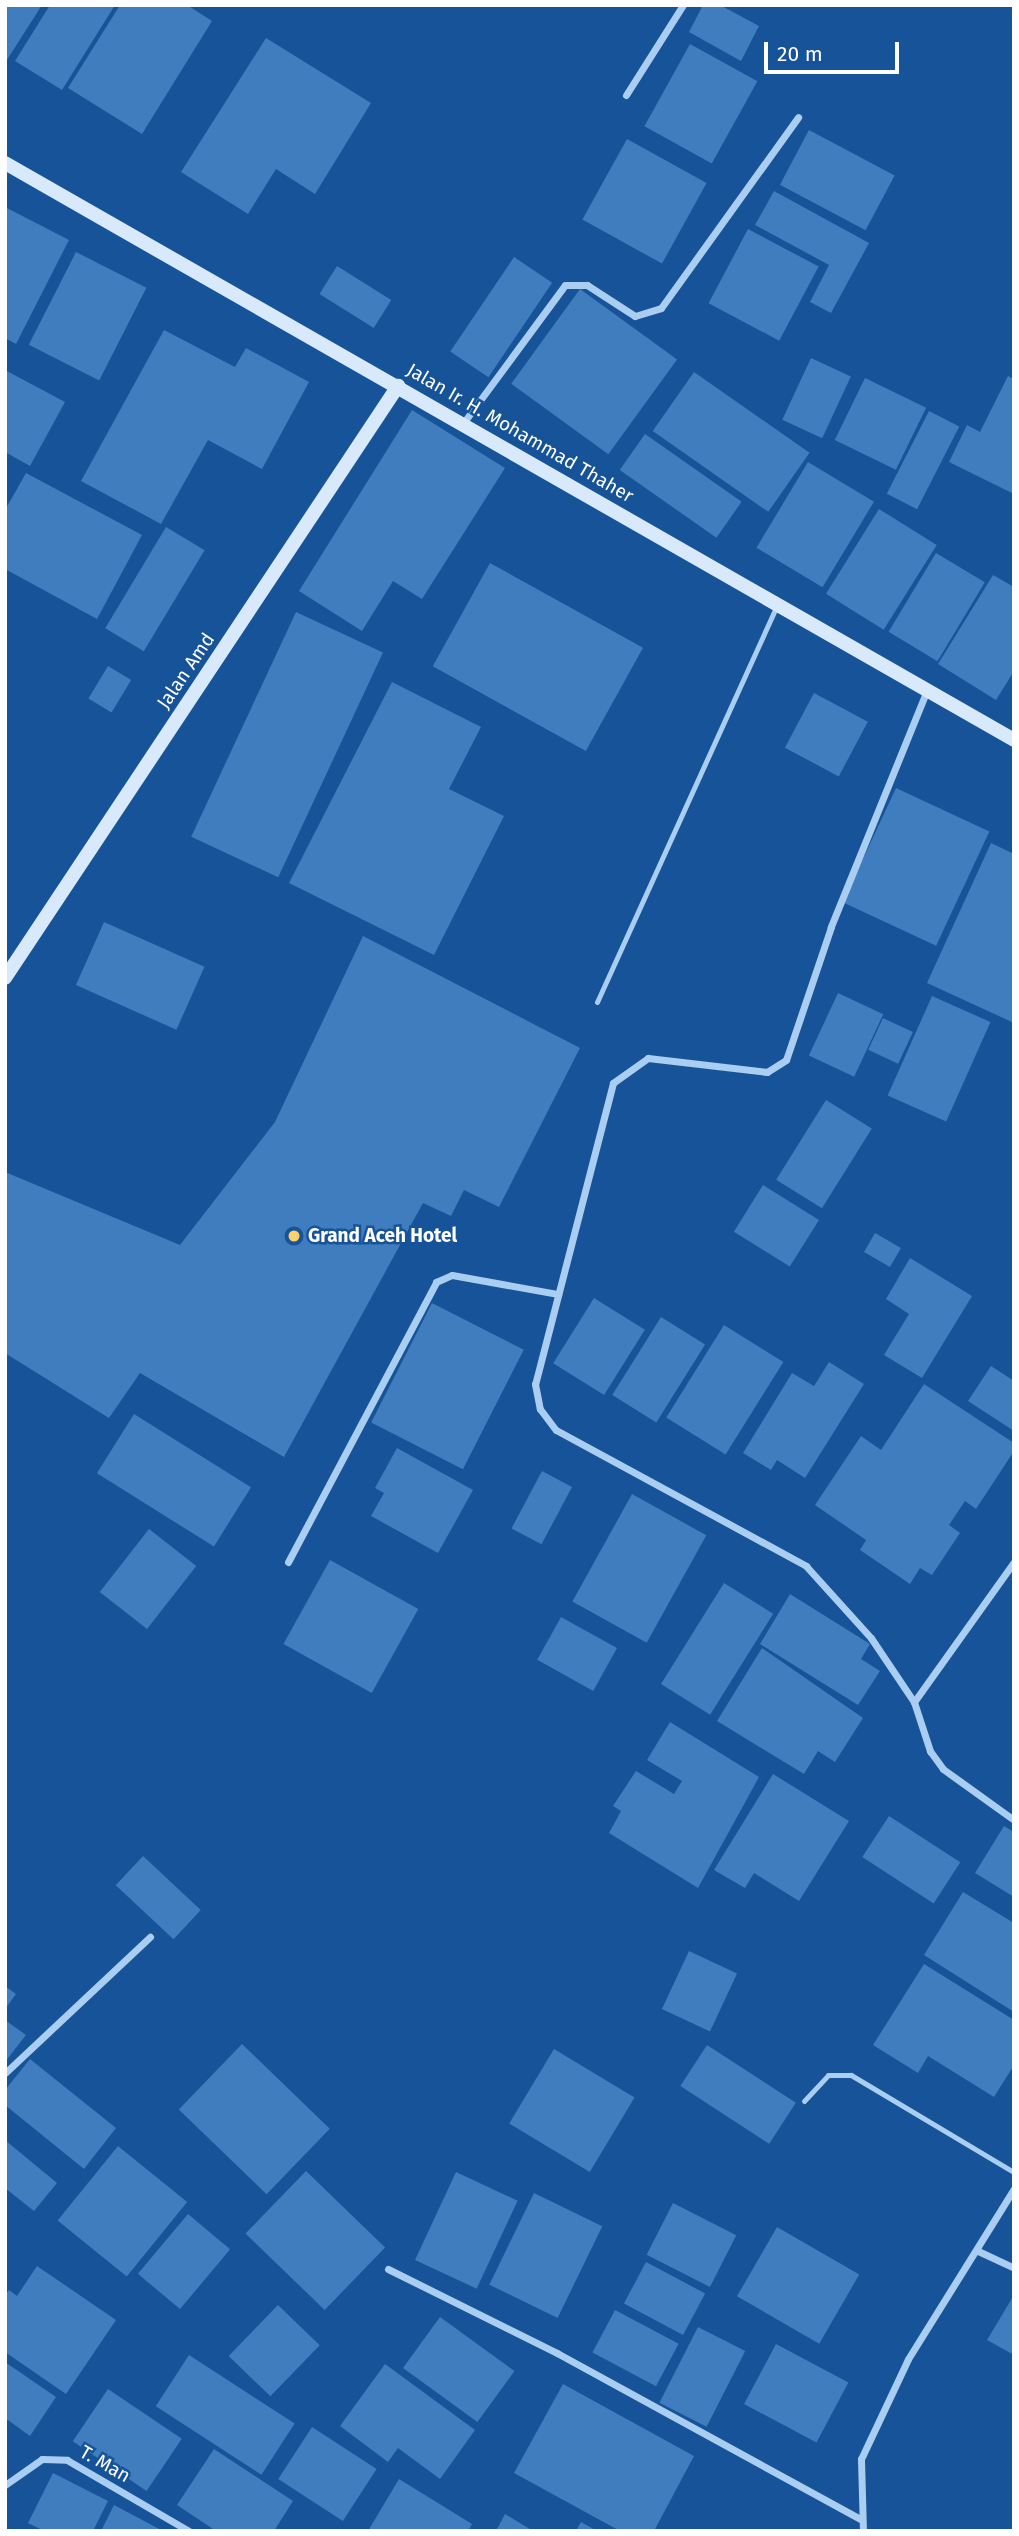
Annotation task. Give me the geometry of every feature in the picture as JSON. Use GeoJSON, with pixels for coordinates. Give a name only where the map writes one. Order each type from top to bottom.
{"type":"FeatureCollection","features":[{"type":"Feature","properties":{"kind":"main road","name":"Jalan Ir. H. Mohammad Thaher"},"geometry":{"type":"LineString","coordinates":[[5,163],[464,422],[1014,740]]}},
{"type":"Feature","properties":{"kind":"main road","name":"Jalan Amd"},"geometry":{"type":"LineString","coordinates":[[5,978],[398,386]]}},
{"type":"Feature","properties":{"kind":"street"},"geometry":{"type":"LineString","coordinates":[[626,95],[683,5]]}},
{"type":"Feature","properties":{"kind":"street"},"geometry":{"type":"LineString","coordinates":[[464,422],[565,285],[587,285],[635,316],[661,308],[798,117]]}},
{"type":"Feature","properties":{"kind":"street"},"geometry":{"type":"LineString","coordinates":[[927,690],[831,927],[786,1060],[767,1072],[648,1058],[626,1068],[613,1083],[535,1384],[540,1409],[556,1430],[806,1566],[840,1598],[914,1702],[930,1752],[943,1769],[1014,1820]]}},
{"type":"Feature","properties":{"kind":"street"},"geometry":{"type":"LineString","coordinates":[[288,1562],[436,1282],[452,1275],[558,1294]]}},
{"type":"Feature","properties":{"kind":"street"},"geometry":{"type":"LineString","coordinates":[[914,1702],[1014,1562]]}},
{"type":"Feature","properties":{"kind":"street"},"geometry":{"type":"LineString","coordinates":[[5,2073],[150,1937]]}},
{"type":"Feature","properties":{"kind":"street"},"geometry":{"type":"LineString","coordinates":[[863,2531],[860,2519],[866,2446],[908,2359],[978,2251],[1014,2189]]}},
{"type":"Feature","properties":{"kind":"street"},"geometry":{"type":"LineString","coordinates":[[978,2251],[1014,2268]]}},
{"type":"Feature","properties":{"kind":"street"},"geometry":{"type":"LineString","coordinates":[[388,2269],[557,2353],[860,2519]]}},
{"type":"Feature","properties":{"kind":"street","name":"T. Man"},"geometry":{"type":"LineString","coordinates":[[5,2485],[42,2459],[67,2460],[189,2531]]}},
{"type":"Feature","properties":{"kind":"lane"},"geometry":{"type":"LineString","coordinates":[[597,1002],[778,603]]}},
{"type":"Feature","properties":{"kind":"lane"},"geometry":{"type":"LineString","coordinates":[[804,2101],[828,2075],[850,2075],[1014,2172]]}},
{"type":"Feature","properties":{"kind":"building"},"geometry":{"type":"Polygon","coordinates":[[[5,5],[42,5],[5,63],[5,5]]]}},
{"type":"Feature","properties":{"kind":"building"},"geometry":{"type":"Polygon","coordinates":[[[50,5],[115,5],[62,90],[15,61],[50,5]]]}},
{"type":"Feature","properties":{"kind":"building"},"geometry":{"type":"Polygon","coordinates":[[[120,5],[187,5],[212,21],[142,134],[68,88],[120,5]]]}},
{"type":"Feature","properties":{"kind":"building"},"geometry":{"type":"Polygon","coordinates":[[[703,5],[720,5],[759,26],[741,61],[689,32],[703,5]]]}},
{"type":"Feature","properties":{"kind":"building"},"geometry":{"type":"Polygon","coordinates":[[[266,38],[371,103],[315,194],[276,169],[248,214],[181,172],[266,38]]]}},
{"type":"Feature","properties":{"kind":"building"},"geometry":{"type":"Polygon","coordinates":[[[690,44],[757,81],[712,164],[644,126],[690,44]]]}},
{"type":"Feature","properties":{"kind":"building"},"geometry":{"type":"Polygon","coordinates":[[[809,130],[895,176],[866,230],[780,185],[809,130]]]}},
{"type":"Feature","properties":{"kind":"building"},"geometry":{"type":"Polygon","coordinates":[[[627,139],[707,183],[662,264],[582,219],[627,139]]]}},
{"type":"Feature","properties":{"kind":"building"},"geometry":{"type":"Polygon","coordinates":[[[774,191],[869,243],[831,313],[810,302],[829,265],[755,225],[774,191]]]}},
{"type":"Feature","properties":{"kind":"building"},"geometry":{"type":"Polygon","coordinates":[[[5,207],[69,240],[16,344],[5,338],[5,207]]]}},
{"type":"Feature","properties":{"kind":"building"},"geometry":{"type":"Polygon","coordinates":[[[748,229],[819,267],[779,341],[709,303],[748,229]]]}},
{"type":"Feature","properties":{"kind":"building"},"geometry":{"type":"Polygon","coordinates":[[[76,252],[146,288],[99,381],[29,345],[76,252]]]}},
{"type":"Feature","properties":{"kind":"building"},"geometry":{"type":"Polygon","coordinates":[[[514,257],[552,283],[488,377],[450,352],[514,257]]]}},
{"type":"Feature","properties":{"kind":"building"},"geometry":{"type":"Polygon","coordinates":[[[337,266],[391,300],[374,328],[320,294],[337,266]]]}},
{"type":"Feature","properties":{"kind":"building"},"geometry":{"type":"Polygon","coordinates":[[[580,289],[677,360],[608,454],[511,384],[580,289]]]}},
{"type":"Feature","properties":{"kind":"building"},"geometry":{"type":"Polygon","coordinates":[[[164,330],[235,367],[246,348],[309,382],[262,469],[208,440],[161,524],[81,481],[164,330]]]}},
{"type":"Feature","properties":{"kind":"building"},"geometry":{"type":"Polygon","coordinates":[[[811,358],[851,377],[822,438],[782,420],[811,358]]]}},
{"type":"Feature","properties":{"kind":"building"},"geometry":{"type":"Polygon","coordinates":[[[5,370],[65,402],[30,466],[5,452],[5,370]]]}},
{"type":"Feature","properties":{"kind":"building"},"geometry":{"type":"Polygon","coordinates":[[[694,372],[810,453],[768,512],[653,431],[694,372]]]}},
{"type":"Feature","properties":{"kind":"building"},"geometry":{"type":"Polygon","coordinates":[[[1008,376],[1014,379],[1014,494],[949,462],[967,425],[980,432],[1008,376]]]}},
{"type":"Feature","properties":{"kind":"building"},"geometry":{"type":"Polygon","coordinates":[[[865,378],[926,408],[896,470],[835,440],[865,378]]]}},
{"type":"Feature","properties":{"kind":"building"},"geometry":{"type":"Polygon","coordinates":[[[412,410],[505,468],[422,599],[393,581],[362,631],[299,591],[412,410]]]}},
{"type":"Feature","properties":{"kind":"building"},"geometry":{"type":"Polygon","coordinates":[[[929,411],[959,426],[917,509],[887,494],[929,411]]]}},
{"type":"Feature","properties":{"kind":"building"},"geometry":{"type":"Polygon","coordinates":[[[645,434],[742,502],[716,538],[620,470],[645,434]]]}},
{"type":"Feature","properties":{"kind":"building"},"geometry":{"type":"Polygon","coordinates":[[[808,462],[874,502],[822,587],[756,548],[808,462]]]}},
{"type":"Feature","properties":{"kind":"building"},"geometry":{"type":"Polygon","coordinates":[[[26,473],[142,535],[97,619],[5,569],[5,510],[26,473]]]}},
{"type":"Feature","properties":{"kind":"building"},"geometry":{"type":"Polygon","coordinates":[[[879,509],[937,545],[884,630],[826,594],[879,509]]]}},
{"type":"Feature","properties":{"kind":"building"},"geometry":{"type":"Polygon","coordinates":[[[166,527],[205,550],[144,651],[105,628],[166,527]]]}},
{"type":"Feature","properties":{"kind":"building"},"geometry":{"type":"Polygon","coordinates":[[[936,553],[985,582],[937,661],[889,632],[936,553]]]}},
{"type":"Feature","properties":{"kind":"building"},"geometry":{"type":"Polygon","coordinates":[[[490,563],[643,648],[586,751],[433,666],[490,563]]]}},
{"type":"Feature","properties":{"kind":"building"},"geometry":{"type":"Polygon","coordinates":[[[993,575],[1014,587],[1014,671],[996,700],[938,664],[993,575]]]}},
{"type":"Feature","properties":{"kind":"building"},"geometry":{"type":"Polygon","coordinates":[[[296,612],[383,653],[278,877],[191,837],[296,612]]]}},
{"type":"Feature","properties":{"kind":"building"},"geometry":{"type":"Polygon","coordinates":[[[108,666],[131,680],[112,712],[88,699],[108,666]]]}},
{"type":"Feature","properties":{"kind":"building"},"geometry":{"type":"Polygon","coordinates":[[[392,682],[481,727],[449,789],[504,816],[434,955],[289,883],[392,682]]]}},
{"type":"Feature","properties":{"kind":"building"},"geometry":{"type":"Polygon","coordinates":[[[814,693],[868,722],[839,776],[785,748],[814,693]]]}},
{"type":"Feature","properties":{"kind":"building"},"geometry":{"type":"Polygon","coordinates":[[[896,788],[989,832],[936,946],[843,902],[896,788]]]}},
{"type":"Feature","properties":{"kind":"building"},"geometry":{"type":"Polygon","coordinates":[[[991,843],[1014,854],[1014,1023],[927,983],[991,843]]]}},
{"type":"Feature","properties":{"kind":"building"},"geometry":{"type":"Polygon","coordinates":[[[104,922],[204,967],[176,1030],[76,985],[104,922]]]}},
{"type":"Feature","properties":{"kind":"building"},"geometry":{"type":"Polygon","coordinates":[[[363,936],[580,1048],[499,1207],[464,1190],[451,1216],[423,1203],[284,1457],[140,1373],[109,1418],[5,1353],[5,1172],[180,1245],[275,1122],[363,936]]]}},
{"type":"Feature","properties":{"kind":"building"},"geometry":{"type":"Polygon","coordinates":[[[838,993],[883,1014],[854,1077],[809,1056],[838,993]]]}},
{"type":"Feature","properties":{"kind":"building"},"geometry":{"type":"Polygon","coordinates":[[[932,996],[990,1022],[946,1122],[888,1096],[932,996]]]}},
{"type":"Feature","properties":{"kind":"building"},"geometry":{"type":"Polygon","coordinates":[[[883,1018],[913,1032],[898,1064],[868,1050],[883,1018]]]}},
{"type":"Feature","properties":{"kind":"building"},"geometry":{"type":"Polygon","coordinates":[[[826,1100],[872,1129],[822,1208],[776,1180],[826,1100]]]}},
{"type":"Feature","properties":{"kind":"building"},"geometry":{"type":"Polygon","coordinates":[[[763,1185],[819,1220],[790,1267],[734,1232],[763,1185]]]}},
{"type":"Feature","properties":{"kind":"building"},"geometry":{"type":"Polygon","coordinates":[[[875,1233],[901,1248],[890,1267],[864,1252],[875,1233]]]}},
{"type":"Feature","properties":{"kind":"building"},"geometry":{"type":"Polygon","coordinates":[[[910,1258],[972,1296],[922,1378],[884,1355],[909,1314],[886,1299],[910,1258]]]}},
{"type":"Feature","properties":{"kind":"building"},"geometry":{"type":"Polygon","coordinates":[[[594,1298],[645,1330],[604,1395],[553,1363],[594,1298]]]}},
{"type":"Feature","properties":{"kind":"building"},"geometry":{"type":"Polygon","coordinates":[[[432,1303],[524,1350],[463,1469],[371,1422],[432,1303]]]}},
{"type":"Feature","properties":{"kind":"building"},"geometry":{"type":"Polygon","coordinates":[[[661,1317],[705,1345],[656,1423],[612,1395],[661,1317]]]}},
{"type":"Feature","properties":{"kind":"building"},"geometry":{"type":"Polygon","coordinates":[[[724,1325],[783,1362],[726,1455],[666,1417],[724,1325]]]}},
{"type":"Feature","properties":{"kind":"building"},"geometry":{"type":"Polygon","coordinates":[[[829,1362],[864,1384],[805,1478],[777,1460],[771,1470],[743,1453],[792,1373],[814,1386],[829,1362]]]}},
{"type":"Feature","properties":{"kind":"building"},"geometry":{"type":"Polygon","coordinates":[[[991,1366],[1014,1381],[1014,1431],[968,1401],[991,1366]]]}},
{"type":"Feature","properties":{"kind":"building"},"geometry":{"type":"Polygon","coordinates":[[[924,1384],[1014,1443],[1014,1451],[976,1509],[965,1501],[949,1525],[960,1533],[932,1575],[920,1568],[910,1584],[860,1550],[866,1540],[815,1505],[861,1436],[881,1450],[924,1384]]]}},
{"type":"Feature","properties":{"kind":"building"},"geometry":{"type":"Polygon","coordinates":[[[134,1414],[251,1487],[214,1546],[97,1473],[134,1414]]]}},
{"type":"Feature","properties":{"kind":"building"},"geometry":{"type":"Polygon","coordinates":[[[397,1448],[473,1490],[438,1553],[371,1516],[384,1493],[375,1488],[397,1448]]]}},
{"type":"Feature","properties":{"kind":"building"},"geometry":{"type":"Polygon","coordinates":[[[542,1471],[572,1487],[542,1544],[511,1528],[542,1471]]]}},
{"type":"Feature","properties":{"kind":"building"},"geometry":{"type":"Polygon","coordinates":[[[632,1494],[706,1535],[647,1643],[572,1602],[632,1494]]]}},
{"type":"Feature","properties":{"kind":"building"},"geometry":{"type":"Polygon","coordinates":[[[149,1529],[196,1566],[147,1629],[100,1592],[149,1529]]]}},
{"type":"Feature","properties":{"kind":"building"},"geometry":{"type":"Polygon","coordinates":[[[330,1560],[418,1609],[372,1693],[283,1644],[330,1560]]]}},
{"type":"Feature","properties":{"kind":"building"},"geometry":{"type":"Polygon","coordinates":[[[724,1583],[773,1614],[710,1715],[661,1684],[724,1583]]]}},
{"type":"Feature","properties":{"kind":"building"},"geometry":{"type":"Polygon","coordinates":[[[790,1594],[870,1644],[861,1659],[880,1671],[858,1705],[760,1644],[790,1594]]]}},
{"type":"Feature","properties":{"kind":"building"},"geometry":{"type":"Polygon","coordinates":[[[561,1617],[617,1648],[593,1691],[537,1660],[561,1617]]]}},
{"type":"Feature","properties":{"kind":"building"},"geometry":{"type":"Polygon","coordinates":[[[762,1648],[863,1718],[835,1762],[818,1751],[804,1774],[717,1721],[762,1648]]]}},
{"type":"Feature","properties":{"kind":"building"},"geometry":{"type":"Polygon","coordinates":[[[670,1722],[759,1777],[698,1888],[609,1833],[621,1811],[613,1806],[636,1771],[674,1794],[682,1781],[647,1760],[670,1722]]]}},
{"type":"Feature","properties":{"kind":"building"},"geometry":{"type":"Polygon","coordinates":[[[773,1774],[849,1821],[799,1901],[754,1873],[745,1888],[714,1870],[773,1774]]]}},
{"type":"Feature","properties":{"kind":"building"},"geometry":{"type":"Polygon","coordinates":[[[889,1816],[960,1862],[934,1903],[862,1857],[889,1816]]]}},
{"type":"Feature","properties":{"kind":"building"},"geometry":{"type":"Polygon","coordinates":[[[1004,1826],[1014,1832],[1014,1897],[975,1873],[1004,1826]]]}},
{"type":"Feature","properties":{"kind":"building"},"geometry":{"type":"Polygon","coordinates":[[[143,1856],[201,1910],[173,1939],[116,1885],[143,1856]]]}},
{"type":"Feature","properties":{"kind":"building"},"geometry":{"type":"Polygon","coordinates":[[[963,1892],[1014,1923],[1014,2012],[924,1955],[963,1892]]]}},
{"type":"Feature","properties":{"kind":"building"},"geometry":{"type":"Polygon","coordinates":[[[689,1951],[737,1973],[710,2031],[662,2009],[689,1951]]]}},
{"type":"Feature","properties":{"kind":"building"},"geometry":{"type":"Polygon","coordinates":[[[924,1964],[1014,2020],[1014,2065],[994,2097],[928,2056],[918,2073],[873,2045],[924,1964]]]}},
{"type":"Feature","properties":{"kind":"building"},"geometry":{"type":"Polygon","coordinates":[[[5,1986],[16,1994],[5,2009],[5,1986]]]}},
{"type":"Feature","properties":{"kind":"building"},"geometry":{"type":"Polygon","coordinates":[[[5,2020],[26,2035],[5,2062],[5,2020]]]}},
{"type":"Feature","properties":{"kind":"building"},"geometry":{"type":"Polygon","coordinates":[[[242,2044],[330,2129],[267,2194],[179,2109],[242,2044]]]}},
{"type":"Feature","properties":{"kind":"building"},"geometry":{"type":"Polygon","coordinates":[[[707,2045],[796,2103],[769,2144],[680,2086],[707,2045]]]}},
{"type":"Feature","properties":{"kind":"building"},"geometry":{"type":"Polygon","coordinates":[[[554,2049],[635,2097],[590,2172],[509,2124],[554,2049]]]}},
{"type":"Feature","properties":{"kind":"building"},"geometry":{"type":"Polygon","coordinates":[[[30,2059],[116,2128],[84,2169],[5,2105],[5,2090],[30,2059]]]}},
{"type":"Feature","properties":{"kind":"building"},"geometry":{"type":"Polygon","coordinates":[[[5,2140],[57,2183],[34,2211],[5,2188],[5,2140]]]}},
{"type":"Feature","properties":{"kind":"building"},"geometry":{"type":"Polygon","coordinates":[[[118,2146],[187,2202],[127,2277],[58,2221],[118,2146]]]}},
{"type":"Feature","properties":{"kind":"building"},"geometry":{"type":"Polygon","coordinates":[[[306,2171],[385,2247],[325,2310],[246,2234],[306,2171]]]}},
{"type":"Feature","properties":{"kind":"building"},"geometry":{"type":"Polygon","coordinates":[[[456,2172],[518,2201],[477,2289],[415,2260],[456,2172]]]}},
{"type":"Feature","properties":{"kind":"building"},"geometry":{"type":"Polygon","coordinates":[[[534,2193],[602,2226],[558,2318],[489,2285],[534,2193]]]}},
{"type":"Feature","properties":{"kind":"building"},"geometry":{"type":"Polygon","coordinates":[[[673,2203],[736,2235],[710,2287],[647,2255],[673,2203]]]}},
{"type":"Feature","properties":{"kind":"building"},"geometry":{"type":"Polygon","coordinates":[[[188,2214],[230,2249],[180,2309],[138,2274],[188,2214]]]}},
{"type":"Feature","properties":{"kind":"building"},"geometry":{"type":"Polygon","coordinates":[[[777,2227],[859,2274],[819,2344],[737,2296],[777,2227]]]}},
{"type":"Feature","properties":{"kind":"building"},"geometry":{"type":"Polygon","coordinates":[[[646,2262],[705,2293],[683,2335],[624,2303],[646,2262]]]}},
{"type":"Feature","properties":{"kind":"building"},"geometry":{"type":"Polygon","coordinates":[[[37,2266],[116,2320],[66,2394],[5,2352],[5,2295],[9,2290],[17,2296],[37,2266]]]}},
{"type":"Feature","properties":{"kind":"building"},"geometry":{"type":"Polygon","coordinates":[[[1014,2295],[1014,2355],[987,2340],[1014,2295]]]}},
{"type":"Feature","properties":{"kind":"building"},"geometry":{"type":"Polygon","coordinates":[[[278,2305],[320,2345],[270,2396],[229,2356],[278,2305]]]}},
{"type":"Feature","properties":{"kind":"building"},"geometry":{"type":"Polygon","coordinates":[[[615,2310],[679,2344],[656,2386],[592,2352],[615,2310]]]}},
{"type":"Feature","properties":{"kind":"building"},"geometry":{"type":"Polygon","coordinates":[[[440,2317],[514,2371],[477,2422],[403,2368],[440,2317]]]}},
{"type":"Feature","properties":{"kind":"building"},"geometry":{"type":"Polygon","coordinates":[[[698,2327],[745,2351],[707,2427],[659,2403],[698,2327]]]}},
{"type":"Feature","properties":{"kind":"building"},"geometry":{"type":"Polygon","coordinates":[[[776,2344],[848,2382],[816,2443],[744,2404],[776,2344]]]}},
{"type":"Feature","properties":{"kind":"building"},"geometry":{"type":"Polygon","coordinates":[[[189,2355],[295,2424],[261,2475],[156,2406],[189,2355]]]}},
{"type":"Feature","properties":{"kind":"building"},"geometry":{"type":"Polygon","coordinates":[[[5,2362],[56,2397],[30,2436],[5,2418],[5,2362]]]}},
{"type":"Feature","properties":{"kind":"building"},"geometry":{"type":"Polygon","coordinates":[[[385,2364],[475,2430],[440,2479],[398,2448],[388,2462],[340,2426],[385,2364]]]}},
{"type":"Feature","properties":{"kind":"building"},"geometry":{"type":"Polygon","coordinates":[[[563,2384],[694,2456],[654,2531],[620,2531],[514,2473],[563,2384]]]}},
{"type":"Feature","properties":{"kind":"building"},"geometry":{"type":"Polygon","coordinates":[[[108,2389],[182,2439],[147,2491],[73,2441],[108,2389]]]}},
{"type":"Feature","properties":{"kind":"building"},"geometry":{"type":"Polygon","coordinates":[[[312,2427],[377,2469],[343,2521],[278,2479],[312,2427]]]}},
{"type":"Feature","properties":{"kind":"building"},"geometry":{"type":"Polygon","coordinates":[[[214,2449],[293,2501],[274,2531],[216,2531],[177,2505],[214,2449]]]}},
{"type":"Feature","properties":{"kind":"building"},"geometry":{"type":"Polygon","coordinates":[[[53,2473],[108,2501],[93,2531],[44,2531],[28,2523],[53,2473]]]}},
{"type":"Feature","properties":{"kind":"building"},"geometry":{"type":"Polygon","coordinates":[[[399,2479],[472,2524],[468,2531],[368,2531],[399,2479]]]}},
{"type":"Feature","properties":{"kind":"building"},"geometry":{"type":"Polygon","coordinates":[[[114,2505],[163,2531],[101,2531],[114,2505]]]}},
{"type":"Feature","properties":{"kind":"building"},"geometry":{"type":"Polygon","coordinates":[[[505,2514],[533,2531],[496,2531],[505,2514]]]}},
{"type":"Feature","properties":{"kind":"building"},"geometry":{"type":"Polygon","coordinates":[[[581,2522],[597,2531],[576,2531],[581,2522]]]}},
{"type":"Feature","properties":{"kind":"place","name":"Grand Aceh Hotel"},"geometry":{"type":"Point","coordinates":[294,1236]}}]}
